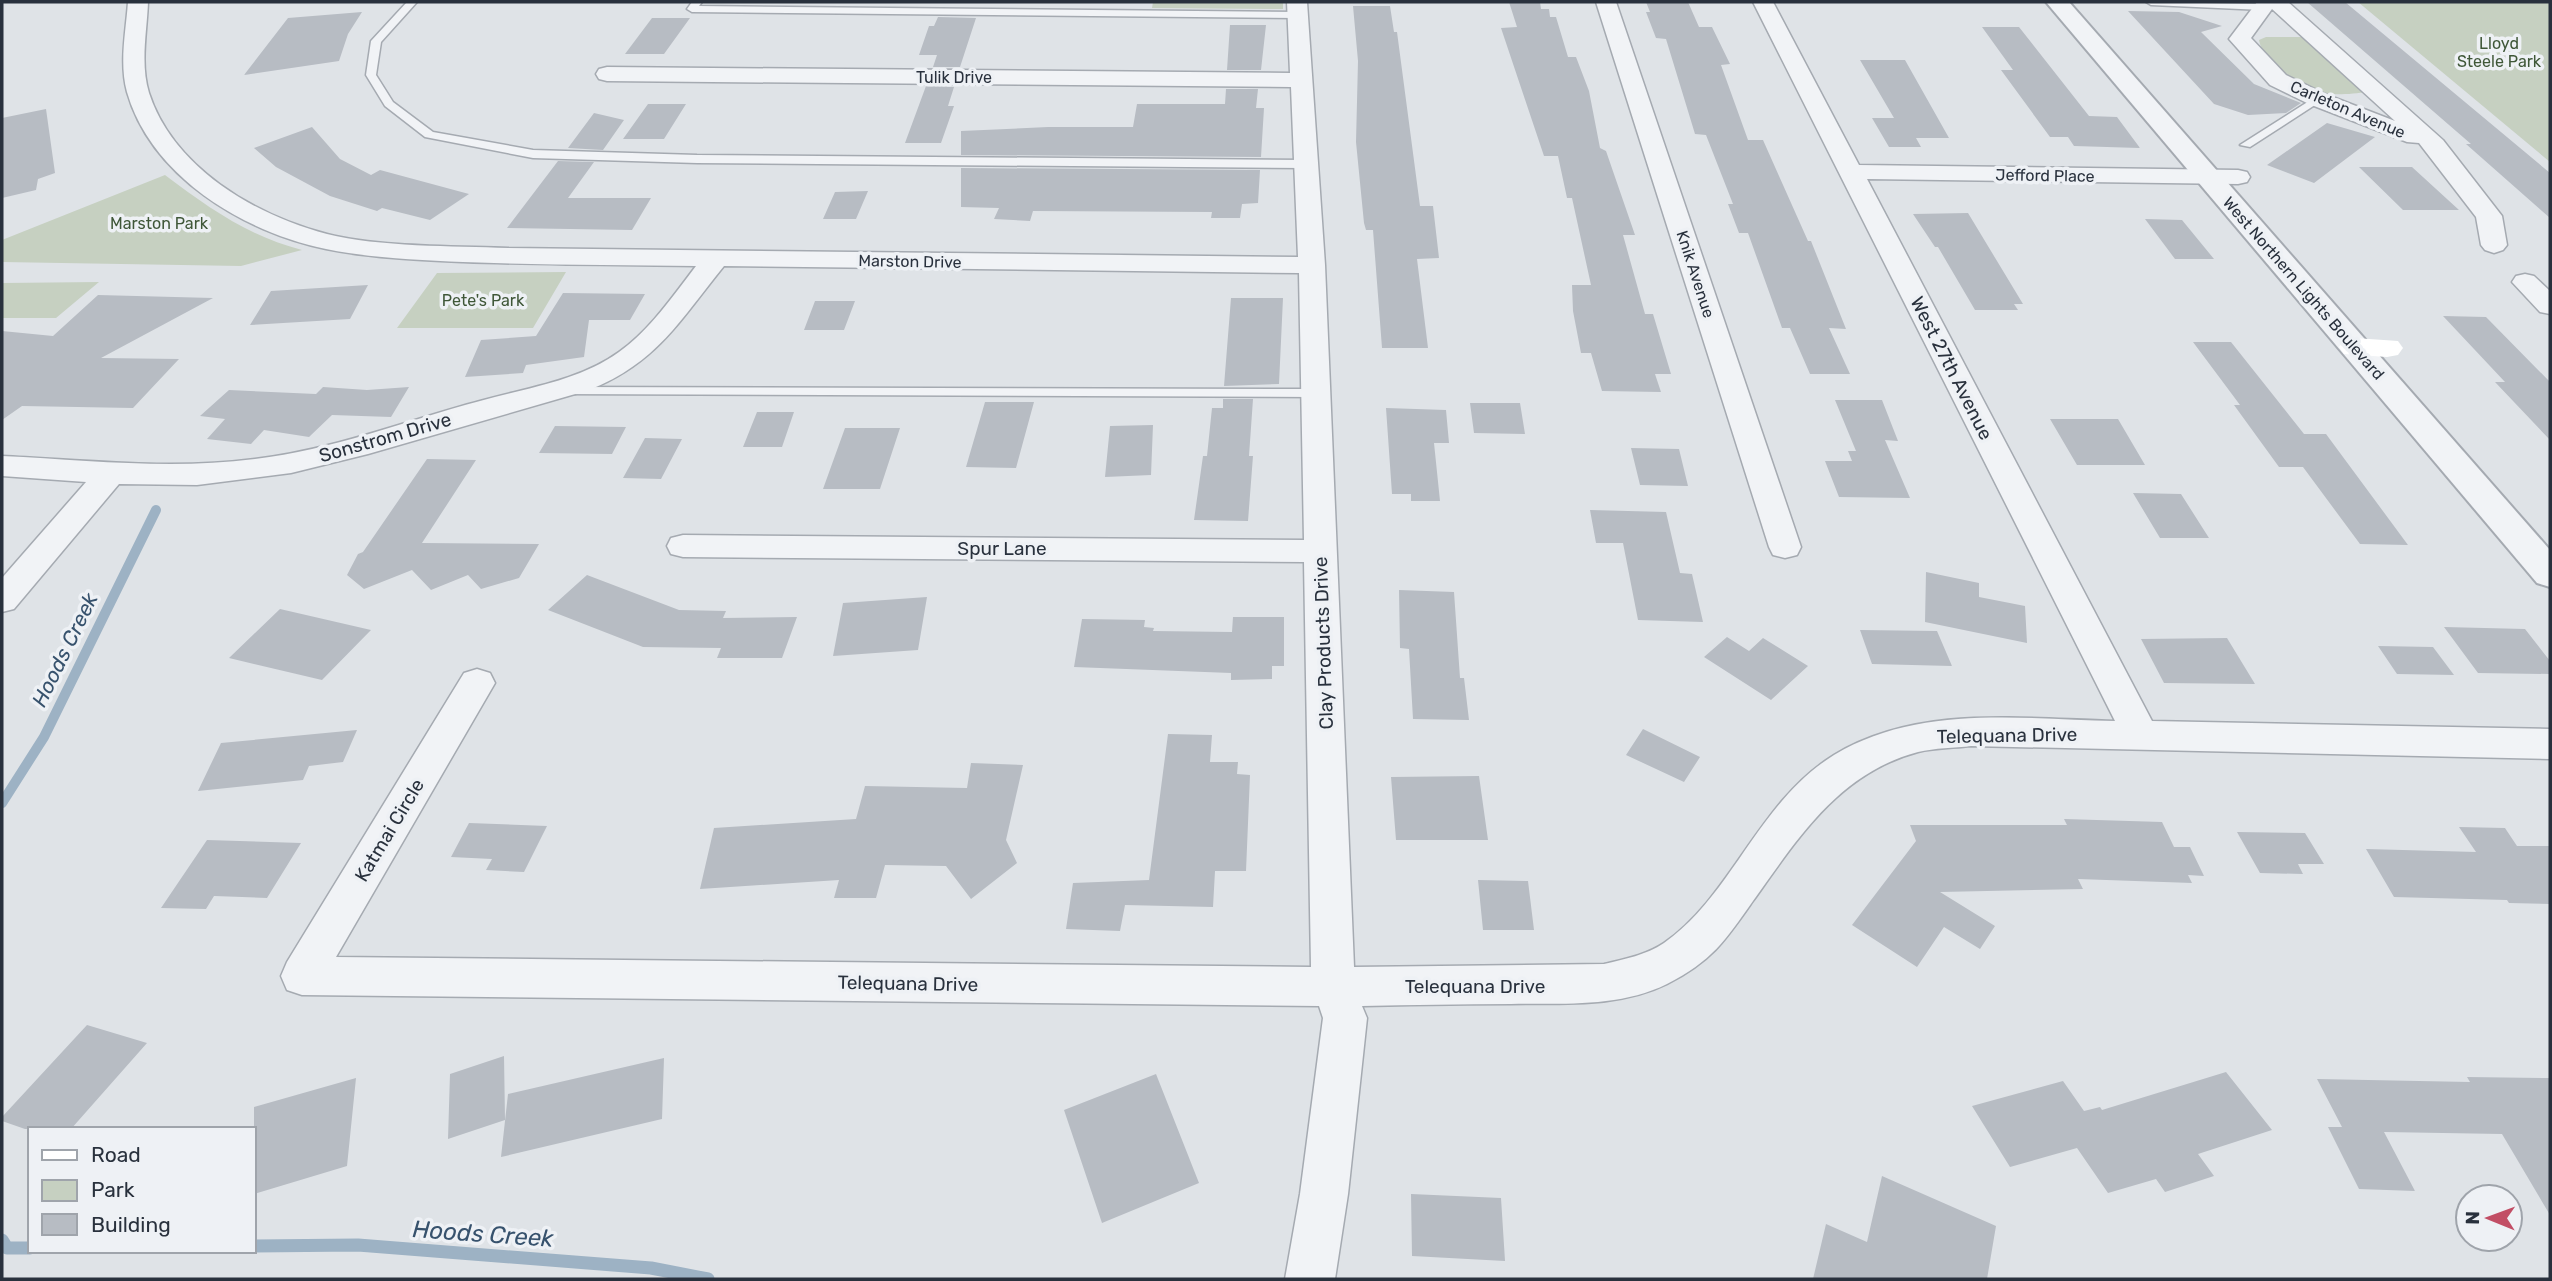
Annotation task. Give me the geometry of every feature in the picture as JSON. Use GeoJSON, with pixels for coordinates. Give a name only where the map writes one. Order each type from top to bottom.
{"type":"FeatureCollection","features":[{"type":"Feature","properties":{"kind":"main road"},"geometry":{"type":"LineString","coordinates":[[2355,347],[2387,348]]}},
{"type":"Feature","properties":{"kind":"street","name":"Marston Drive"},"geometry":{"type":"LineString","coordinates":[[138,2],[135,64],[138,92],[152,124],[169,151],[199,181],[251,212],[318,240],[393,251],[508,257],[1312,265]]}},
{"type":"Feature","properties":{"kind":"street","name":"Knik Avenue"},"geometry":{"type":"LineString","coordinates":[[1606,2],[1785,547]]}},
{"type":"Feature","properties":{"kind":"street","name":"West 27th Avenue"},"geometry":{"type":"LineString","coordinates":[[1763,2],[2141,734]]}},
{"type":"Feature","properties":{"kind":"street","name":"West Northern Lights Boulevard"},"geometry":{"type":"LineString","coordinates":[[2057,2],[2550,574]]}},
{"type":"Feature","properties":{"kind":"street","name":"West Northern Lights Boulevard"},"geometry":{"type":"LineString","coordinates":[[2084,2],[2550,534]]}},
{"type":"Feature","properties":{"kind":"street","name":"Carleton Avenue"},"geometry":{"type":"LineString","coordinates":[[2435,145],[2316,99],[2278,80],[2240,38],[2269,4],[2435,145],[2488,216],[2494,245]]}},
{"type":"Feature","properties":{"kind":"street","name":"Clay Products Drive"},"geometry":{"type":"LineString","coordinates":[[1297,9],[1312,265],[1333,987],[1345,1018],[1324,1194],[1310,1279]]}},
{"type":"Feature","properties":{"kind":"street","name":"Tulik Drive"},"geometry":{"type":"LineString","coordinates":[[607,75],[1302,80]]}},
{"type":"Feature","properties":{"kind":"street","name":"Jefford Place"},"geometry":{"type":"LineString","coordinates":[[1852,172],[2238,177]]}},
{"type":"Feature","properties":{"kind":"street","name":"Sonstrom Drive"},"geometry":{"type":"LineString","coordinates":[[2,466],[190,475],[260,469],[421,428],[583,380],[627,360],[644,345],[716,259]]}},
{"type":"Feature","properties":{"kind":"street"},"geometry":{"type":"LineString","coordinates":[[2538,282],[2550,306]]}},
{"type":"Feature","properties":{"kind":"street"},"geometry":{"type":"LineString","coordinates":[[2,600],[111,473]]}},
{"type":"Feature","properties":{"kind":"street","name":"Spur Lane"},"geometry":{"type":"LineString","coordinates":[[683,546],[1321,551]]}},
{"type":"Feature","properties":{"kind":"street","name":"Katmai Circle"},"geometry":{"type":"LineString","coordinates":[[302,976],[477,683]]}},
{"type":"Feature","properties":{"kind":"street","name":"Telequana Drive"},"geometry":{"type":"LineString","coordinates":[[302,976],[1333,987],[1550,986],[1604,983],[1649,972],[1677,957],[1705,935],[1786,823],[1819,787],[1848,766],[1879,750],[1921,737],[1971,732],[2550,744]]}},
{"type":"Feature","properties":{"kind":"lane"},"geometry":{"type":"LineString","coordinates":[[412,2],[376,41],[371,75],[389,104],[429,135],[442,138],[533,154],[697,159],[1306,164]]}},
{"type":"Feature","properties":{"kind":"lane"},"geometry":{"type":"LineString","coordinates":[[697,2],[692,9],[1297,9]]}},
{"type":"Feature","properties":{"kind":"lane"},"geometry":{"type":"LineString","coordinates":[[2151,2],[2269,4]]}},
{"type":"Feature","properties":{"kind":"lane"},"geometry":{"type":"LineString","coordinates":[[2246,145],[2316,99]]}},
{"type":"Feature","properties":{"kind":"lane"},"geometry":{"type":"LineString","coordinates":[[548,390],[1316,393]]}},
{"type":"Feature","properties":{"kind":"green space"},"geometry":{"type":"Polygon","coordinates":[[[1153,2],[1283,2],[1283,9],[1152,8],[1153,2]]]}},
{"type":"Feature","properties":{"kind":"green space","name":"Lloyd Steele Park"},"geometry":{"type":"Polygon","coordinates":[[[2358,2],[2550,2],[2550,162],[2358,2]]]}},
{"type":"Feature","properties":{"kind":"green space"},"geometry":{"type":"Polygon","coordinates":[[[2266,37],[2304,37],[2367,92],[2322,93],[2300,85],[2266,55],[2259,40],[2266,37]]]}},
{"type":"Feature","properties":{"kind":"green space","name":"Marston Park"},"geometry":{"type":"Polygon","coordinates":[[[165,175],[213,210],[247,229],[302,250],[241,266],[2,262],[2,240],[165,175]]]}},
{"type":"Feature","properties":{"kind":"green space","name":"Pete's Park"},"geometry":{"type":"Polygon","coordinates":[[[566,272],[533,328],[397,328],[437,273],[566,272]]]}},
{"type":"Feature","properties":{"kind":"green space"},"geometry":{"type":"Polygon","coordinates":[[[99,282],[56,318],[2,318],[2,283],[99,282]]]}},
{"type":"Feature","properties":{"kind":"building"},"geometry":{"type":"Polygon","coordinates":[[[1509,2],[1540,2],[1541,9],[1549,9],[1550,17],[1556,17],[1568,57],[1576,57],[1589,91],[1600,148],[1606,151],[1635,235],[1623,235],[1645,314],[1653,314],[1671,374],[1655,374],[1661,392],[1602,391],[1591,353],[1581,353],[1573,311],[1572,285],[1591,285],[1572,198],[1567,198],[1558,156],[1544,156],[1501,28],[1517,27],[1509,2]]]}},
{"type":"Feature","properties":{"kind":"building"},"geometry":{"type":"Polygon","coordinates":[[[1646,2],[1688,2],[1699,27],[1712,27],[1730,64],[1721,65],[1748,140],[1763,140],[1808,241],[1811,241],[1846,329],[1829,328],[1850,374],[1810,374],[1790,328],[1782,328],[1748,233],[1739,233],[1728,204],[1733,204],[1706,135],[1695,134],[1666,39],[1656,38],[1646,12],[1650,12],[1646,2]]]}},
{"type":"Feature","properties":{"kind":"building"},"geometry":{"type":"Polygon","coordinates":[[[2307,2],[2345,2],[2550,173],[2550,218],[2466,144],[2471,144],[2307,2]]]}},
{"type":"Feature","properties":{"kind":"building"},"geometry":{"type":"Polygon","coordinates":[[[1353,6],[1390,6],[1394,32],[1397,32],[1420,206],[1433,206],[1439,258],[1417,259],[1428,348],[1382,348],[1373,230],[1366,230],[1364,223],[1356,142],[1358,61],[1353,6]]]}},
{"type":"Feature","properties":{"kind":"building"},"geometry":{"type":"Polygon","coordinates":[[[2128,11],[2179,12],[2222,26],[2201,32],[2254,84],[2301,103],[2286,113],[2248,115],[2214,104],[2128,11]]]}},
{"type":"Feature","properties":{"kind":"building"},"geometry":{"type":"Polygon","coordinates":[[[362,12],[348,34],[339,61],[244,75],[288,18],[362,12]]]}},
{"type":"Feature","properties":{"kind":"building"},"geometry":{"type":"Polygon","coordinates":[[[938,17],[976,18],[960,67],[933,67],[937,55],[919,55],[929,26],[934,26],[938,17]]]}},
{"type":"Feature","properties":{"kind":"building"},"geometry":{"type":"Polygon","coordinates":[[[652,18],[690,18],[664,54],[625,54],[652,18]]]}},
{"type":"Feature","properties":{"kind":"building"},"geometry":{"type":"Polygon","coordinates":[[[1230,25],[1266,25],[1261,70],[1227,70],[1230,25]]]}},
{"type":"Feature","properties":{"kind":"building"},"geometry":{"type":"Polygon","coordinates":[[[1982,27],[2019,27],[2089,116],[2117,117],[2140,148],[2074,146],[2068,137],[2050,137],[2001,70],[2013,70],[1982,27]]]}},
{"type":"Feature","properties":{"kind":"building"},"geometry":{"type":"Polygon","coordinates":[[[1860,60],[1905,60],[1949,138],[1916,138],[1921,147],[1889,147],[1872,118],[1894,118],[1860,60]]]}},
{"type":"Feature","properties":{"kind":"building"},"geometry":{"type":"Polygon","coordinates":[[[926,86],[954,87],[948,106],[954,106],[941,143],[905,143],[926,86]]]}},
{"type":"Feature","properties":{"kind":"building"},"geometry":{"type":"Polygon","coordinates":[[[1226,89],[1258,89],[1256,108],[1264,108],[1261,157],[961,155],[961,131],[1133,127],[1137,104],[1225,104],[1226,89]]]}},
{"type":"Feature","properties":{"kind":"building"},"geometry":{"type":"Polygon","coordinates":[[[648,104],[686,104],[664,139],[623,139],[648,104]]]}},
{"type":"Feature","properties":{"kind":"building"},"geometry":{"type":"Polygon","coordinates":[[[46,109],[55,173],[38,179],[36,190],[2,198],[2,118],[46,109]]]}},
{"type":"Feature","properties":{"kind":"building"},"geometry":{"type":"Polygon","coordinates":[[[594,113],[624,120],[603,150],[568,148],[594,113]]]}},
{"type":"Feature","properties":{"kind":"building"},"geometry":{"type":"Polygon","coordinates":[[[2327,123],[2375,137],[2314,183],[2267,165],[2327,123]]]}},
{"type":"Feature","properties":{"kind":"building"},"geometry":{"type":"Polygon","coordinates":[[[312,127],[340,159],[371,175],[380,170],[469,194],[430,220],[382,208],[377,211],[330,196],[276,167],[254,148],[312,127]]]}},
{"type":"Feature","properties":{"kind":"building"},"geometry":{"type":"Polygon","coordinates":[[[558,161],[594,162],[568,198],[651,198],[632,230],[507,228],[558,161]]]}},
{"type":"Feature","properties":{"kind":"building"},"geometry":{"type":"Polygon","coordinates":[[[2359,167],[2412,167],[2459,210],[2403,210],[2359,167]]]}},
{"type":"Feature","properties":{"kind":"building"},"geometry":{"type":"Polygon","coordinates":[[[961,168],[1260,170],[1258,203],[1242,204],[1240,218],[1211,218],[1212,212],[1033,211],[1030,221],[994,219],[999,208],[961,207],[961,168]]]}},
{"type":"Feature","properties":{"kind":"building"},"geometry":{"type":"Polygon","coordinates":[[[868,191],[856,219],[823,219],[835,192],[868,191]]]}},
{"type":"Feature","properties":{"kind":"building"},"geometry":{"type":"Polygon","coordinates":[[[1968,213],[2023,304],[2014,304],[2018,310],[1975,310],[1938,247],[1935,247],[1913,214],[1968,213]]]}},
{"type":"Feature","properties":{"kind":"building"},"geometry":{"type":"Polygon","coordinates":[[[2145,219],[2182,220],[2214,259],[2175,259],[2145,219]]]}},
{"type":"Feature","properties":{"kind":"building"},"geometry":{"type":"Polygon","coordinates":[[[368,285],[350,319],[250,325],[271,291],[368,285]]]}},
{"type":"Feature","properties":{"kind":"building"},"geometry":{"type":"Polygon","coordinates":[[[563,293],[645,294],[630,320],[589,320],[584,357],[526,365],[523,373],[465,377],[481,340],[536,336],[563,293]]]}},
{"type":"Feature","properties":{"kind":"building"},"geometry":{"type":"Polygon","coordinates":[[[98,295],[213,298],[101,358],[179,359],[133,408],[22,406],[2,420],[2,331],[53,336],[98,295]]]}},
{"type":"Feature","properties":{"kind":"building"},"geometry":{"type":"Polygon","coordinates":[[[1231,298],[1283,298],[1279,384],[1224,386],[1231,298]]]}},
{"type":"Feature","properties":{"kind":"building"},"geometry":{"type":"Polygon","coordinates":[[[815,301],[855,301],[844,330],[804,330],[815,301]]]}},
{"type":"Feature","properties":{"kind":"building"},"geometry":{"type":"Polygon","coordinates":[[[2443,316],[2486,317],[2550,382],[2550,440],[2495,382],[2505,382],[2443,316]]]}},
{"type":"Feature","properties":{"kind":"building"},"geometry":{"type":"Polygon","coordinates":[[[2193,342],[2231,342],[2304,434],[2326,434],[2408,545],[2360,544],[2303,467],[2279,467],[2234,405],[2240,405],[2193,342]]]}},
{"type":"Feature","properties":{"kind":"building"},"geometry":{"type":"Polygon","coordinates":[[[323,387],[367,390],[409,387],[391,417],[332,415],[309,437],[264,430],[251,444],[207,439],[225,419],[200,416],[229,390],[316,394],[323,387]]]}},
{"type":"Feature","properties":{"kind":"building"},"geometry":{"type":"Polygon","coordinates":[[[1223,399],[1253,399],[1249,456],[1253,456],[1248,521],[1194,520],[1203,456],[1207,456],[1212,408],[1223,408],[1223,399]]]}},
{"type":"Feature","properties":{"kind":"building"},"geometry":{"type":"Polygon","coordinates":[[[1835,400],[1882,400],[1898,441],[1885,440],[1910,498],[1839,497],[1825,461],[1852,461],[1848,451],[1856,451],[1835,400]]]}},
{"type":"Feature","properties":{"kind":"building"},"geometry":{"type":"Polygon","coordinates":[[[985,402],[1034,402],[1016,468],[966,467],[985,402]]]}},
{"type":"Feature","properties":{"kind":"building"},"geometry":{"type":"Polygon","coordinates":[[[1470,403],[1520,403],[1525,434],[1474,433],[1470,403]]]}},
{"type":"Feature","properties":{"kind":"building"},"geometry":{"type":"Polygon","coordinates":[[[1386,408],[1446,410],[1449,443],[1434,443],[1440,501],[1411,501],[1411,494],[1392,494],[1386,408]]]}},
{"type":"Feature","properties":{"kind":"building"},"geometry":{"type":"Polygon","coordinates":[[[757,412],[794,412],[782,447],[743,447],[757,412]]]}},
{"type":"Feature","properties":{"kind":"building"},"geometry":{"type":"Polygon","coordinates":[[[2050,419],[2118,419],[2145,465],[2077,465],[2050,419]]]}},
{"type":"Feature","properties":{"kind":"building"},"geometry":{"type":"Polygon","coordinates":[[[1153,425],[1151,475],[1105,477],[1110,426],[1153,425]]]}},
{"type":"Feature","properties":{"kind":"building"},"geometry":{"type":"Polygon","coordinates":[[[555,426],[626,427],[612,454],[539,453],[555,426]]]}},
{"type":"Feature","properties":{"kind":"building"},"geometry":{"type":"Polygon","coordinates":[[[845,428],[900,428],[880,489],[823,489],[845,428]]]}},
{"type":"Feature","properties":{"kind":"building"},"geometry":{"type":"Polygon","coordinates":[[[645,438],[682,439],[661,479],[623,478],[645,438]]]}},
{"type":"Feature","properties":{"kind":"building"},"geometry":{"type":"Polygon","coordinates":[[[1631,448],[1679,449],[1688,486],[1640,485],[1631,448]]]}},
{"type":"Feature","properties":{"kind":"building"},"geometry":{"type":"Polygon","coordinates":[[[427,459],[476,460],[422,543],[539,544],[519,578],[481,589],[468,575],[431,590],[412,570],[364,589],[347,575],[358,554],[363,552],[427,459]]]}},
{"type":"Feature","properties":{"kind":"building"},"geometry":{"type":"Polygon","coordinates":[[[2133,493],[2181,494],[2209,538],[2160,538],[2133,493]]]}},
{"type":"Feature","properties":{"kind":"building"},"geometry":{"type":"Polygon","coordinates":[[[1590,510],[1666,512],[1680,573],[1692,574],[1703,622],[1638,620],[1623,543],[1596,543],[1590,510]]]}},
{"type":"Feature","properties":{"kind":"building"},"geometry":{"type":"Polygon","coordinates":[[[1926,572],[1979,583],[1979,597],[2025,606],[2027,643],[1925,622],[1926,572]]]}},
{"type":"Feature","properties":{"kind":"building"},"geometry":{"type":"Polygon","coordinates":[[[587,575],[679,610],[726,611],[723,618],[797,617],[782,658],[717,658],[721,648],[643,647],[548,610],[587,575]]]}},
{"type":"Feature","properties":{"kind":"building"},"geometry":{"type":"Polygon","coordinates":[[[1399,590],[1454,592],[1460,678],[1464,678],[1469,720],[1413,719],[1409,649],[1400,648],[1399,590]]]}},
{"type":"Feature","properties":{"kind":"building"},"geometry":{"type":"Polygon","coordinates":[[[927,597],[918,650],[833,656],[843,603],[927,597]]]}},
{"type":"Feature","properties":{"kind":"building"},"geometry":{"type":"Polygon","coordinates":[[[280,609],[371,630],[322,680],[229,658],[280,609]]]}},
{"type":"Feature","properties":{"kind":"building"},"geometry":{"type":"Polygon","coordinates":[[[1233,617],[1284,617],[1284,666],[1272,666],[1272,679],[1231,680],[1231,673],[1074,667],[1082,619],[1145,620],[1144,627],[1154,628],[1153,631],[1232,632],[1233,617]]]}},
{"type":"Feature","properties":{"kind":"building"},"geometry":{"type":"Polygon","coordinates":[[[2444,627],[2525,629],[2550,661],[2550,674],[2478,673],[2444,627]]]}},
{"type":"Feature","properties":{"kind":"building"},"geometry":{"type":"Polygon","coordinates":[[[1860,630],[1937,631],[1952,666],[1872,664],[1860,630]]]}},
{"type":"Feature","properties":{"kind":"building"},"geometry":{"type":"Polygon","coordinates":[[[1727,637],[1749,651],[1763,638],[1808,666],[1771,700],[1704,657],[1727,637]]]}},
{"type":"Feature","properties":{"kind":"building"},"geometry":{"type":"Polygon","coordinates":[[[2227,638],[2255,684],[2164,683],[2141,639],[2227,638]]]}},
{"type":"Feature","properties":{"kind":"building"},"geometry":{"type":"Polygon","coordinates":[[[2378,646],[2433,647],[2454,675],[2397,674],[2378,646]]]}},
{"type":"Feature","properties":{"kind":"building"},"geometry":{"type":"Polygon","coordinates":[[[1643,729],[1700,757],[1684,782],[1626,755],[1643,729]]]}},
{"type":"Feature","properties":{"kind":"building"},"geometry":{"type":"Polygon","coordinates":[[[357,730],[343,762],[309,766],[303,780],[198,791],[221,743],[357,730]]]}},
{"type":"Feature","properties":{"kind":"building"},"geometry":{"type":"Polygon","coordinates":[[[1168,734],[1212,735],[1210,762],[1238,762],[1237,774],[1250,775],[1246,871],[1215,871],[1213,907],[1125,905],[1120,931],[1066,929],[1073,883],[1149,880],[1168,734]]]}},
{"type":"Feature","properties":{"kind":"building"},"geometry":{"type":"Polygon","coordinates":[[[971,763],[1023,765],[1006,840],[1017,863],[971,899],[946,866],[885,865],[876,898],[834,898],[839,880],[700,889],[714,828],[856,819],[865,786],[967,788],[971,763]]]}},
{"type":"Feature","properties":{"kind":"building"},"geometry":{"type":"Polygon","coordinates":[[[1479,776],[1488,840],[1396,840],[1391,777],[1479,776]]]}},
{"type":"Feature","properties":{"kind":"building"},"geometry":{"type":"Polygon","coordinates":[[[2064,819],[2162,822],[2174,847],[2190,847],[2204,876],[2188,875],[2192,883],[2078,879],[2083,889],[1940,892],[1995,926],[1980,949],[1944,927],[1917,967],[1852,925],[1916,841],[1910,825],[2067,825],[2064,819]]]}},
{"type":"Feature","properties":{"kind":"building"},"geometry":{"type":"Polygon","coordinates":[[[469,823],[547,826],[524,872],[486,870],[492,859],[451,857],[469,823]]]}},
{"type":"Feature","properties":{"kind":"building"},"geometry":{"type":"Polygon","coordinates":[[[2459,827],[2505,828],[2517,846],[2550,846],[2550,904],[2394,897],[2366,849],[2476,852],[2459,827]]]}},
{"type":"Feature","properties":{"kind":"building"},"geometry":{"type":"Polygon","coordinates":[[[2237,832],[2305,833],[2324,864],[2298,864],[2303,874],[2260,873],[2237,832]]]}},
{"type":"Feature","properties":{"kind":"building"},"geometry":{"type":"Polygon","coordinates":[[[207,840],[301,843],[267,898],[214,896],[206,909],[161,908],[207,840]]]}},
{"type":"Feature","properties":{"kind":"building"},"geometry":{"type":"Polygon","coordinates":[[[1478,880],[1528,881],[1534,930],[1483,930],[1478,880]]]}},
{"type":"Feature","properties":{"kind":"building"},"geometry":{"type":"Polygon","coordinates":[[[87,1025],[147,1043],[73,1127],[25,1129],[2,1121],[2,1117],[87,1025]]]}},
{"type":"Feature","properties":{"kind":"building"},"geometry":{"type":"Polygon","coordinates":[[[504,1056],[505,1120],[448,1139],[450,1074],[504,1056]]]}},
{"type":"Feature","properties":{"kind":"building"},"geometry":{"type":"Polygon","coordinates":[[[664,1058],[662,1119],[501,1157],[508,1094],[664,1058]]]}},
{"type":"Feature","properties":{"kind":"building"},"geometry":{"type":"Polygon","coordinates":[[[2226,1072],[2272,1130],[2198,1154],[2214,1176],[2165,1192],[2156,1179],[2108,1193],[2077,1148],[2010,1167],[1972,1106],[2063,1081],[2084,1111],[2100,1107],[2102,1110],[2226,1072]]]}},
{"type":"Feature","properties":{"kind":"building"},"geometry":{"type":"Polygon","coordinates":[[[1156,1074],[1199,1183],[1102,1223],[1064,1110],[1156,1074]]]}},
{"type":"Feature","properties":{"kind":"building"},"geometry":{"type":"Polygon","coordinates":[[[2467,1077],[2550,1078],[2550,1215],[2502,1134],[2384,1132],[2415,1191],[2359,1189],[2328,1127],[2342,1127],[2317,1079],[2470,1082],[2467,1077]]]}},
{"type":"Feature","properties":{"kind":"building"},"geometry":{"type":"Polygon","coordinates":[[[356,1078],[347,1166],[256,1193],[254,1107],[356,1078]]]}},
{"type":"Feature","properties":{"kind":"building"},"geometry":{"type":"Polygon","coordinates":[[[1882,1176],[1996,1226],[1987,1279],[1813,1279],[1826,1224],[1867,1242],[1882,1176]]]}},
{"type":"Feature","properties":{"kind":"building"},"geometry":{"type":"Polygon","coordinates":[[[1411,1194],[1501,1198],[1505,1261],[1412,1256],[1411,1194]]]}},
{"type":"Feature","properties":{"kind":"waterway","name":"Hoods Creek"},"geometry":{"type":"LineString","coordinates":[[2,803],[44,737],[156,510]]}},
{"type":"Feature","properties":{"kind":"waterway","name":"Hoods Creek"},"geometry":{"type":"LineString","coordinates":[[2,1240],[7,1248],[28,1248]]}},
{"type":"Feature","properties":{"kind":"waterway","name":"Hoods Creek"},"geometry":{"type":"LineString","coordinates":[[256,1246],[358,1245],[651,1268],[708,1279]]}}]}
